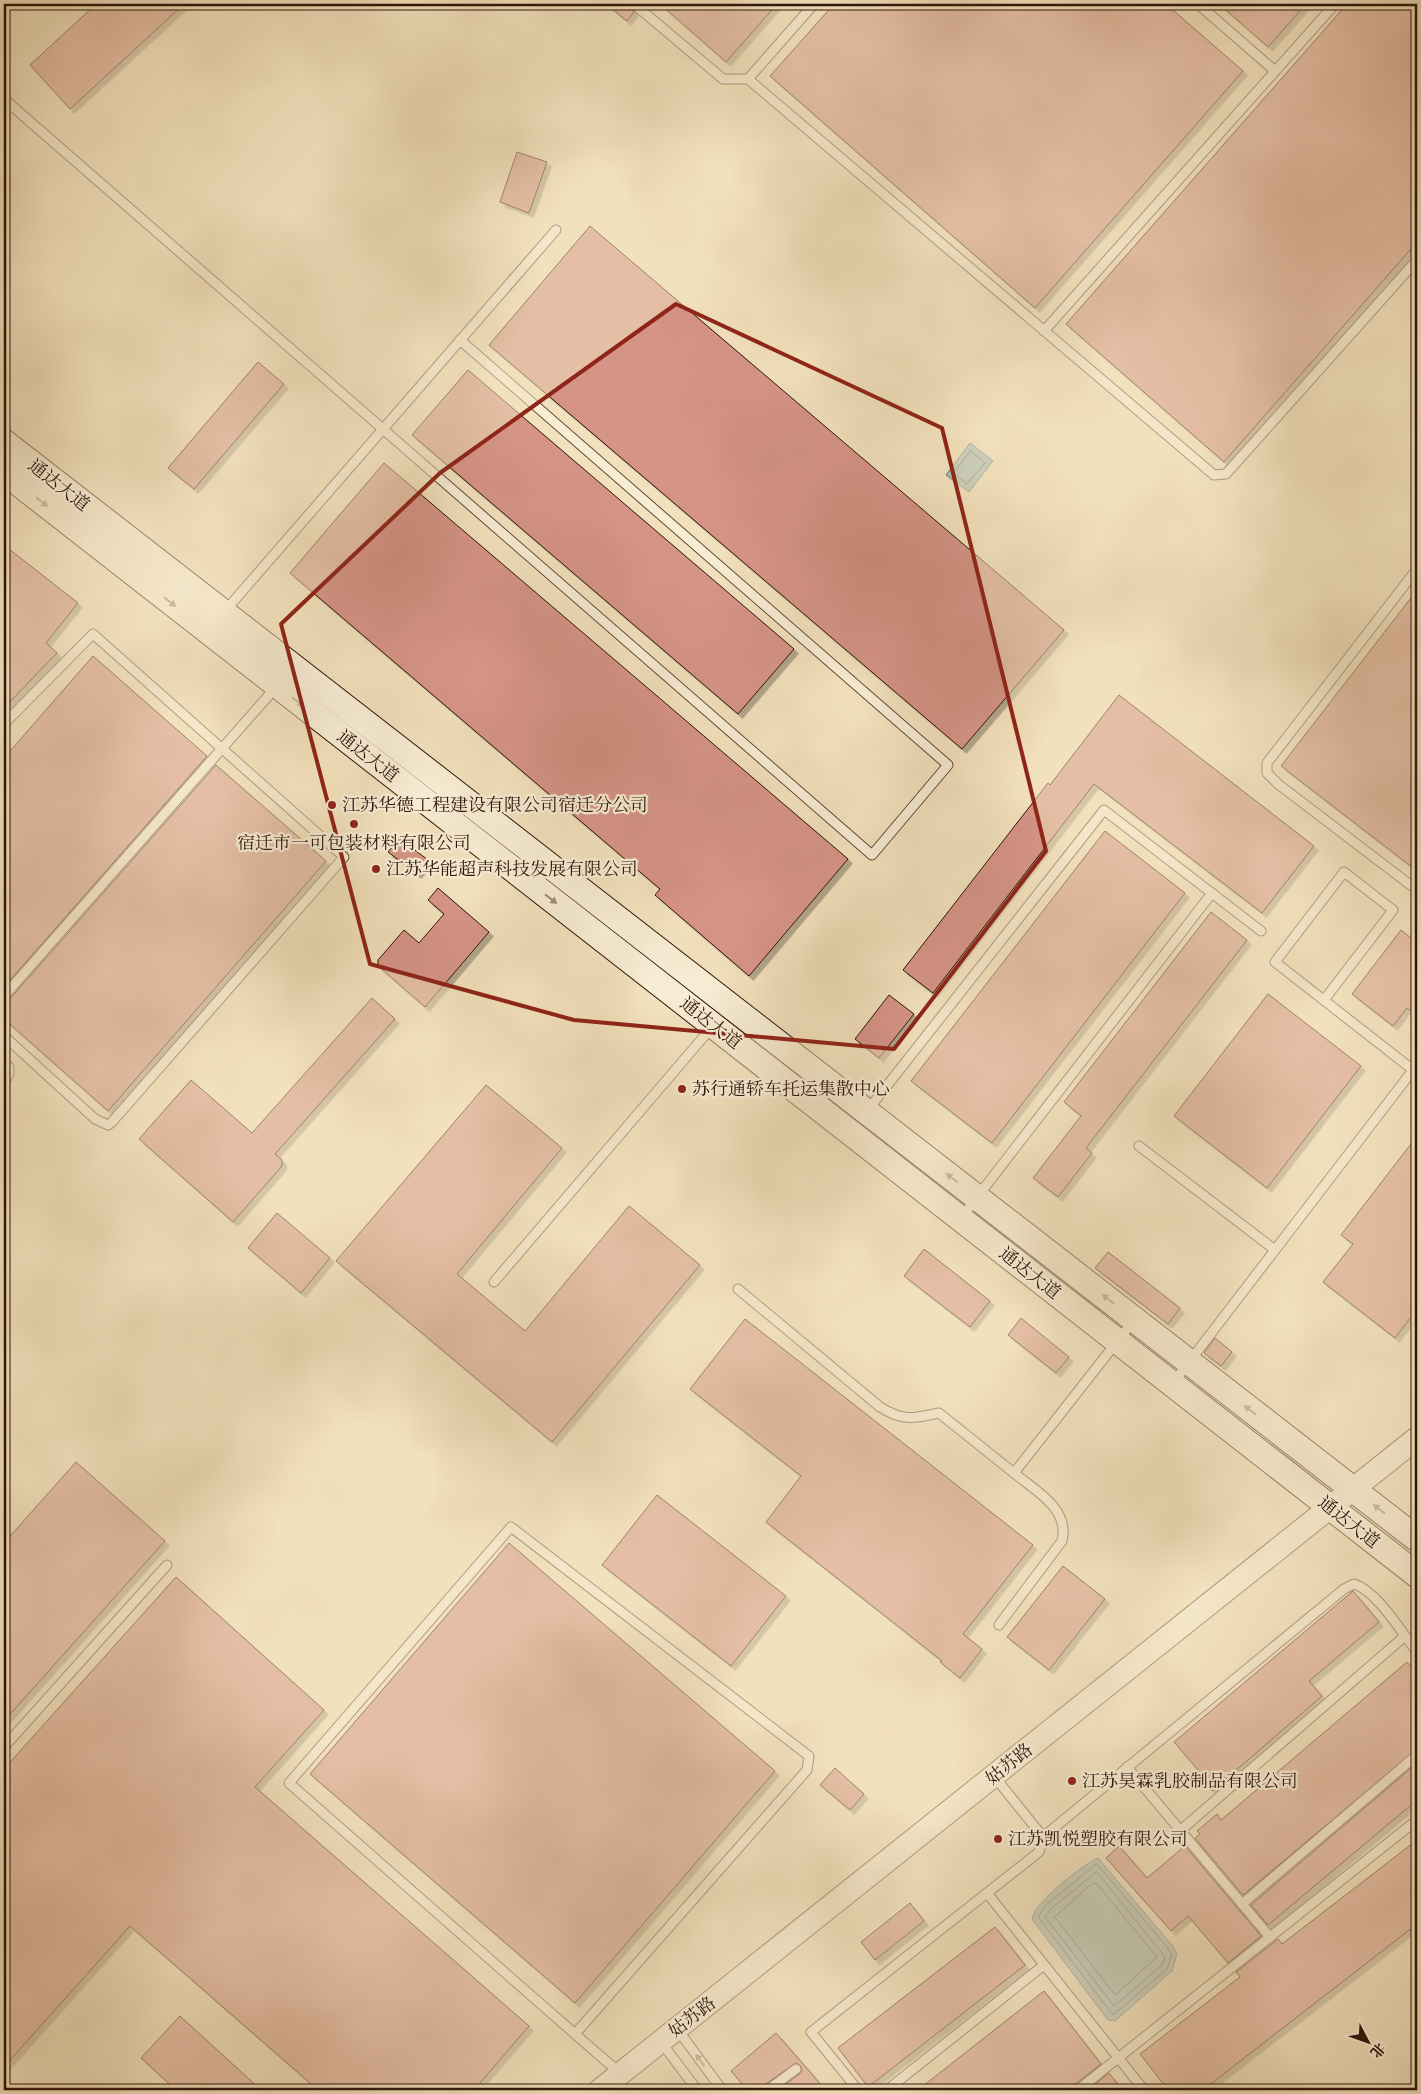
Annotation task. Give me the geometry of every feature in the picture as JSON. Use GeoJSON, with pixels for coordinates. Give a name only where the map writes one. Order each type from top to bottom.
{"type":"FeatureCollection","features":[{"type":"Feature","properties":{"kind":"main road","name":"通达大道"},"geometry":{"type":"LineString","coordinates":[[4,442],[215,621],[858,1122],[961,1219],[1417,1575]]}},
{"type":"Feature","properties":{"kind":"main road","name":"通达大道"},"geometry":{"type":"LineString","coordinates":[[4,472],[215,621],[278,686],[722,1016]]}},
{"type":"Feature","properties":{"kind":"main road","name":"通达大道"},"geometry":{"type":"LineString","coordinates":[[858,1122],[977,1197],[1417,1539]]}},
{"type":"Feature","properties":{"kind":"street","name":"姑苏路"},"geometry":{"type":"LineString","coordinates":[[600,2090],[1417,1438]]}},
{"type":"Feature","properties":{"kind":"lane"},"geometry":{"type":"LineString","coordinates":[[634,4],[723,79],[748,79],[1214,475],[1226,474],[1417,260]]}},
{"type":"Feature","properties":{"kind":"lane"},"geometry":{"type":"LineString","coordinates":[[748,79],[814,4]]}},
{"type":"Feature","properties":{"kind":"lane"},"geometry":{"type":"LineString","coordinates":[[1198,4],[1275,71]]}},
{"type":"Feature","properties":{"kind":"lane"},"geometry":{"type":"LineString","coordinates":[[1044,331],[1335,4]]}},
{"type":"Feature","properties":{"kind":"lane"},"geometry":{"type":"LineString","coordinates":[[4,98],[872,854],[948,765],[460,340]]}},
{"type":"Feature","properties":{"kind":"lane"},"geometry":{"type":"LineString","coordinates":[[215,621],[556,230]]}},
{"type":"Feature","properties":{"kind":"lane"},"geometry":{"type":"LineString","coordinates":[[1417,569],[1266,763],[1267,772],[1278,784],[1417,890]]}},
{"type":"Feature","properties":{"kind":"lane"},"geometry":{"type":"LineString","coordinates":[[4,724],[92,634],[344,857],[108,1125],[95,1119],[4,1036]]}},
{"type":"Feature","properties":{"kind":"lane"},"geometry":{"type":"LineString","coordinates":[[4,996],[278,686]]}},
{"type":"Feature","properties":{"kind":"lane"},"geometry":{"type":"LineString","coordinates":[[858,1122],[1104,810],[1261,931]]}},
{"type":"Feature","properties":{"kind":"lane"},"geometry":{"type":"LineString","coordinates":[[1172,1384],[1415,1072],[1275,962],[1344,872],[1393,910],[1324,1000]]}},
{"type":"Feature","properties":{"kind":"lane"},"geometry":{"type":"LineString","coordinates":[[961,1219],[1212,893]]}},
{"type":"Feature","properties":{"kind":"lane"},"geometry":{"type":"LineString","coordinates":[[494,1282],[722,1016]]}},
{"type":"Feature","properties":{"kind":"lane"},"geometry":{"type":"LineString","coordinates":[[4,1062],[10,1067],[9,1074],[4,1082]]}},
{"type":"Feature","properties":{"kind":"lane"},"geometry":{"type":"LineString","coordinates":[[1139,1146],[1275,1250]]}},
{"type":"Feature","properties":{"kind":"lane"},"geometry":{"type":"LineString","coordinates":[[738,1289],[880,1407],[901,1418],[919,1418],[939,1413],[1055,1507],[1061,1515],[1064,1531],[1062,1541],[999,1625]]}},
{"type":"Feature","properties":{"kind":"lane"},"geometry":{"type":"LineString","coordinates":[[1014,1473],[1134,1320]]}},
{"type":"Feature","properties":{"kind":"lane"},"geometry":{"type":"LineString","coordinates":[[575,2034],[807,1770],[809,1756],[511,1527],[289,1783],[575,2034],[621,2074]]}},
{"type":"Feature","properties":{"kind":"lane"},"geometry":{"type":"LineString","coordinates":[[4,1747],[167,1565]]}},
{"type":"Feature","properties":{"kind":"lane"},"geometry":{"type":"LineString","coordinates":[[858,2090],[811,2032],[1039,1852],[1043,1837],[1344,1589],[1354,1584],[1362,1586],[1417,1652]]}},
{"type":"Feature","properties":{"kind":"lane"},"geometry":{"type":"LineString","coordinates":[[1181,1830],[1405,1636]]}},
{"type":"Feature","properties":{"kind":"lane"},"geometry":{"type":"LineString","coordinates":[[1242,1904],[1417,1755]]}},
{"type":"Feature","properties":{"kind":"lane"},"geometry":{"type":"LineString","coordinates":[[1128,1767],[1270,1937]]}},
{"type":"Feature","properties":{"kind":"lane"},"geometry":{"type":"LineString","coordinates":[[994,1776],[1043,1837]]}},
{"type":"Feature","properties":{"kind":"lane"},"geometry":{"type":"LineString","coordinates":[[1078,2090],[1417,1820]]}},
{"type":"Feature","properties":{"kind":"lane"},"geometry":{"type":"LineString","coordinates":[[987,1893],[1144,2090]]}},
{"type":"Feature","properties":{"kind":"lane"},"geometry":{"type":"LineString","coordinates":[[886,2090],[1044,1965]]}},
{"type":"Feature","properties":{"kind":"lane"},"geometry":{"type":"LineString","coordinates":[[669,2036],[697,2090]]}},
{"type":"Feature","properties":{"kind":"lane"},"geometry":{"type":"LineString","coordinates":[[669,2036],[722,2090]]}},
{"type":"Feature","properties":{"kind":"lane"},"geometry":{"type":"LineString","coordinates":[[768,2090],[796,2069]]}},
{"type":"Feature","properties":{"kind":"highlighted area"},"geometry":{"type":"Polygon","coordinates":[[[676,304],[942,428],[1046,851],[894,1049],[574,1020],[370,964],[281,624],[440,473],[676,304]]]}},
{"type":"Feature","properties":{"kind":"water"},"geometry":{"type":"Polygon","coordinates":[[[970,443],[993,461],[969,492],[946,475],[970,443]]]}},
{"type":"Feature","properties":{"kind":"water"},"geometry":{"type":"Polygon","coordinates":[[[1098,1858],[1172,1945],[1177,1954],[1172,1971],[1115,2021],[1108,2020],[1032,1919],[1041,1904],[1050,1895],[1071,1876],[1098,1858]]]}},
{"type":"Feature","properties":{"kind":"building"},"geometry":{"type":"Polygon","coordinates":[[[96,4],[184,4],[70,109],[30,65],[96,4]]]}},
{"type":"Feature","properties":{"kind":"building"},"geometry":{"type":"Polygon","coordinates":[[[606,4],[628,4],[634,12],[627,21],[606,4]]]}},
{"type":"Feature","properties":{"kind":"building"},"geometry":{"type":"Polygon","coordinates":[[[660,4],[777,4],[726,62],[660,4]]]}},
{"type":"Feature","properties":{"kind":"building"},"geometry":{"type":"Polygon","coordinates":[[[834,4],[1166,4],[1243,71],[1035,308],[770,76],[834,4]]]}},
{"type":"Feature","properties":{"kind":"building"},"geometry":{"type":"Polygon","coordinates":[[[1219,4],[1306,4],[1268,47],[1219,4]]]}},
{"type":"Feature","properties":{"kind":"building"},"geometry":{"type":"Polygon","coordinates":[[[1347,4],[1417,4],[1417,242],[1224,462],[1066,324],[1347,4]]]}},
{"type":"Feature","properties":{"kind":"building"},"geometry":{"type":"Polygon","coordinates":[[[517,152],[547,162],[529,213],[500,202],[517,152]]]}},
{"type":"Feature","properties":{"kind":"building"},"geometry":{"type":"Polygon","coordinates":[[[590,226],[1064,630],[962,749],[489,345],[590,226]]]}},
{"type":"Feature","properties":{"kind":"building"},"geometry":{"type":"Polygon","coordinates":[[[258,362],[284,384],[194,489],[168,468],[258,362]]]}},
{"type":"Feature","properties":{"kind":"building"},"geometry":{"type":"Polygon","coordinates":[[[468,370],[794,649],[738,714],[412,435],[468,370]]]}},
{"type":"Feature","properties":{"kind":"building"},"geometry":{"type":"Polygon","coordinates":[[[384,463],[848,859],[749,976],[655,895],[660,889],[290,573],[384,463]]]}},
{"type":"Feature","properties":{"kind":"building"},"geometry":{"type":"Polygon","coordinates":[[[4,545],[78,603],[46,643],[57,653],[4,708],[4,545]]]}},
{"type":"Feature","properties":{"kind":"building"},"geometry":{"type":"Polygon","coordinates":[[[1417,590],[1417,871],[1281,766],[1417,590]]]}},
{"type":"Feature","properties":{"kind":"building"},"geometry":{"type":"Polygon","coordinates":[[[93,656],[207,756],[4,987],[4,758],[93,656]]]}},
{"type":"Feature","properties":{"kind":"building"},"geometry":{"type":"Polygon","coordinates":[[[1119,695],[1314,846],[1262,913],[1094,784],[933,993],[903,970],[1119,695]]]}},
{"type":"Feature","properties":{"kind":"building"},"geometry":{"type":"Polygon","coordinates":[[[216,765],[326,861],[108,1111],[4,1019],[4,1002],[9,1000],[216,765]]]}},
{"type":"Feature","properties":{"kind":"building"},"geometry":{"type":"Polygon","coordinates":[[[1105,831],[1185,893],[992,1143],[911,1081],[1105,831]]]}},
{"type":"Feature","properties":{"kind":"building"},"geometry":{"type":"Polygon","coordinates":[[[399,838],[428,860],[417,874],[388,852],[399,838]]]}},
{"type":"Feature","properties":{"kind":"building"},"geometry":{"type":"Polygon","coordinates":[[[438,888],[489,932],[425,1007],[378,966],[378,960],[404,930],[419,943],[444,914],[428,900],[438,888]]]}},
{"type":"Feature","properties":{"kind":"building"},"geometry":{"type":"Polygon","coordinates":[[[1211,912],[1247,940],[1086,1148],[1092,1153],[1058,1197],[1033,1178],[1081,1116],[1064,1102],[1211,912]]]}},
{"type":"Feature","properties":{"kind":"building"},"geometry":{"type":"Polygon","coordinates":[[[1401,930],[1417,943],[1417,1016],[1407,1008],[1393,1026],[1352,994],[1401,930]]]}},
{"type":"Feature","properties":{"kind":"building"},"geometry":{"type":"Polygon","coordinates":[[[1268,994],[1361,1066],[1267,1188],[1174,1116],[1268,994]]]}},
{"type":"Feature","properties":{"kind":"building"},"geometry":{"type":"Polygon","coordinates":[[[889,995],[914,1014],[879,1058],[855,1039],[889,995]]]}},
{"type":"Feature","properties":{"kind":"building"},"geometry":{"type":"Polygon","coordinates":[[[372,998],[395,1019],[275,1154],[282,1160],[282,1166],[233,1222],[139,1139],[191,1080],[252,1133],[372,998]]]}},
{"type":"Feature","properties":{"kind":"building"},"geometry":{"type":"Polygon","coordinates":[[[486,1085],[562,1148],[457,1274],[525,1331],[629,1206],[700,1265],[552,1442],[336,1261],[486,1085]]]}},
{"type":"Feature","properties":{"kind":"building"},"geometry":{"type":"Polygon","coordinates":[[[1417,1136],[1417,1309],[1395,1338],[1323,1282],[1353,1244],[1341,1235],[1417,1136]]]}},
{"type":"Feature","properties":{"kind":"building"},"geometry":{"type":"Polygon","coordinates":[[[277,1213],[330,1258],[301,1293],[248,1248],[277,1213]]]}},
{"type":"Feature","properties":{"kind":"building"},"geometry":{"type":"Polygon","coordinates":[[[924,1249],[990,1301],[970,1327],[904,1276],[924,1249]]]}},
{"type":"Feature","properties":{"kind":"building"},"geometry":{"type":"Polygon","coordinates":[[[1108,1252],[1180,1308],[1168,1324],[1095,1268],[1108,1252]]]}},
{"type":"Feature","properties":{"kind":"building"},"geometry":{"type":"Polygon","coordinates":[[[1021,1318],[1069,1357],[1056,1373],[1008,1335],[1021,1318]]]}},
{"type":"Feature","properties":{"kind":"building"},"geometry":{"type":"Polygon","coordinates":[[[745,1319],[1033,1545],[963,1634],[982,1649],[960,1678],[940,1662],[942,1661],[766,1522],[801,1476],[690,1389],[745,1319]]]}},
{"type":"Feature","properties":{"kind":"building"},"geometry":{"type":"Polygon","coordinates":[[[1215,1338],[1232,1352],[1221,1366],[1204,1353],[1215,1338]]]}},
{"type":"Feature","properties":{"kind":"building"},"geometry":{"type":"Polygon","coordinates":[[[76,1462],[165,1541],[4,1721],[4,1543],[76,1462]]]}},
{"type":"Feature","properties":{"kind":"building"},"geometry":{"type":"Polygon","coordinates":[[[657,1495],[786,1596],[731,1666],[602,1565],[657,1495]]]}},
{"type":"Feature","properties":{"kind":"building"},"geometry":{"type":"Polygon","coordinates":[[[509,1543],[775,1771],[575,2003],[310,1774],[509,1543]]]}},
{"type":"Feature","properties":{"kind":"building"},"geometry":{"type":"Polygon","coordinates":[[[1063,1566],[1105,1599],[1049,1670],[1007,1637],[1063,1566]]]}},
{"type":"Feature","properties":{"kind":"building"},"geometry":{"type":"Polygon","coordinates":[[[176,1577],[324,1710],[255,1787],[529,2026],[474,2090],[318,2090],[130,1926],[4,2067],[4,1769],[176,1577]]]}},
{"type":"Feature","properties":{"kind":"building"},"geometry":{"type":"Polygon","coordinates":[[[1353,1591],[1379,1622],[1309,1681],[1322,1696],[1212,1791],[1202,1779],[1204,1777],[1174,1742],[1353,1591]]]}},
{"type":"Feature","properties":{"kind":"building"},"geometry":{"type":"Polygon","coordinates":[[[1407,1662],[1417,1674],[1417,1749],[1243,1895],[1195,1838],[1200,1834],[1197,1831],[1217,1814],[1221,1820],[1407,1662]]]}},
{"type":"Feature","properties":{"kind":"building"},"geometry":{"type":"Polygon","coordinates":[[[1417,1763],[1417,1800],[1268,1925],[1251,1905],[1417,1763]]]}},
{"type":"Feature","properties":{"kind":"building"},"geometry":{"type":"Polygon","coordinates":[[[835,1768],[864,1794],[850,1810],[820,1785],[835,1768]]]}},
{"type":"Feature","properties":{"kind":"building"},"geometry":{"type":"Polygon","coordinates":[[[1417,1840],[1417,1924],[1203,2090],[1168,2090],[1140,2054],[1240,1977],[1236,1972],[1278,1939],[1282,1944],[1417,1840]]]}},
{"type":"Feature","properties":{"kind":"building"},"geometry":{"type":"Polygon","coordinates":[[[1119,1846],[1147,1878],[1185,1846],[1261,1936],[1228,1963],[1188,1916],[1171,1931],[1106,1858],[1119,1846]]]}},
{"type":"Feature","properties":{"kind":"building"},"geometry":{"type":"Polygon","coordinates":[[[910,1903],[924,1921],[875,1960],[861,1942],[910,1903]]]}},
{"type":"Feature","properties":{"kind":"building"},"geometry":{"type":"Polygon","coordinates":[[[995,1927],[1025,1965],[868,2087],[838,2048],[995,1927]]]}},
{"type":"Feature","properties":{"kind":"building"},"geometry":{"type":"Polygon","coordinates":[[[1044,1991],[1101,2064],[1074,2085],[1072,2090],[918,2090],[1044,1991]]]}},
{"type":"Feature","properties":{"kind":"building"},"geometry":{"type":"Polygon","coordinates":[[[180,2016],[261,2090],[176,2090],[141,2058],[180,2016]]]}},
{"type":"Feature","properties":{"kind":"building"},"geometry":{"type":"Polygon","coordinates":[[[776,2033],[825,2090],[778,2090],[802,2072],[801,2066],[796,2063],[764,2085],[762,2090],[747,2090],[731,2071],[776,2033]]]}},
{"type":"Feature","properties":{"kind":"building"},"geometry":{"type":"Polygon","coordinates":[[[1109,2073],[1122,2090],[1088,2090],[1109,2073]]]}},
{"type":"Feature","properties":{"kind":"place","name":"江苏华德工程建设有限公司宿迁分公司"},"geometry":{"type":"Point","coordinates":[332,805]}},
{"type":"Feature","properties":{"kind":"place","name":"宿迁市一可包装材料有限公司"},"geometry":{"type":"Point","coordinates":[354,824]}},
{"type":"Feature","properties":{"kind":"place","name":"江苏华能超声科技发展有限公司"},"geometry":{"type":"Point","coordinates":[376,869]}},
{"type":"Feature","properties":{"kind":"place","name":"苏行通轿车托运集散中心"},"geometry":{"type":"Point","coordinates":[682,1089]}},
{"type":"Feature","properties":{"kind":"place","name":"江苏昊霖乳胶制品有限公司"},"geometry":{"type":"Point","coordinates":[1072,1781]}},
{"type":"Feature","properties":{"kind":"place","name":"江苏凯悦塑胶有限公司"},"geometry":{"type":"Point","coordinates":[998,1839]}}]}
